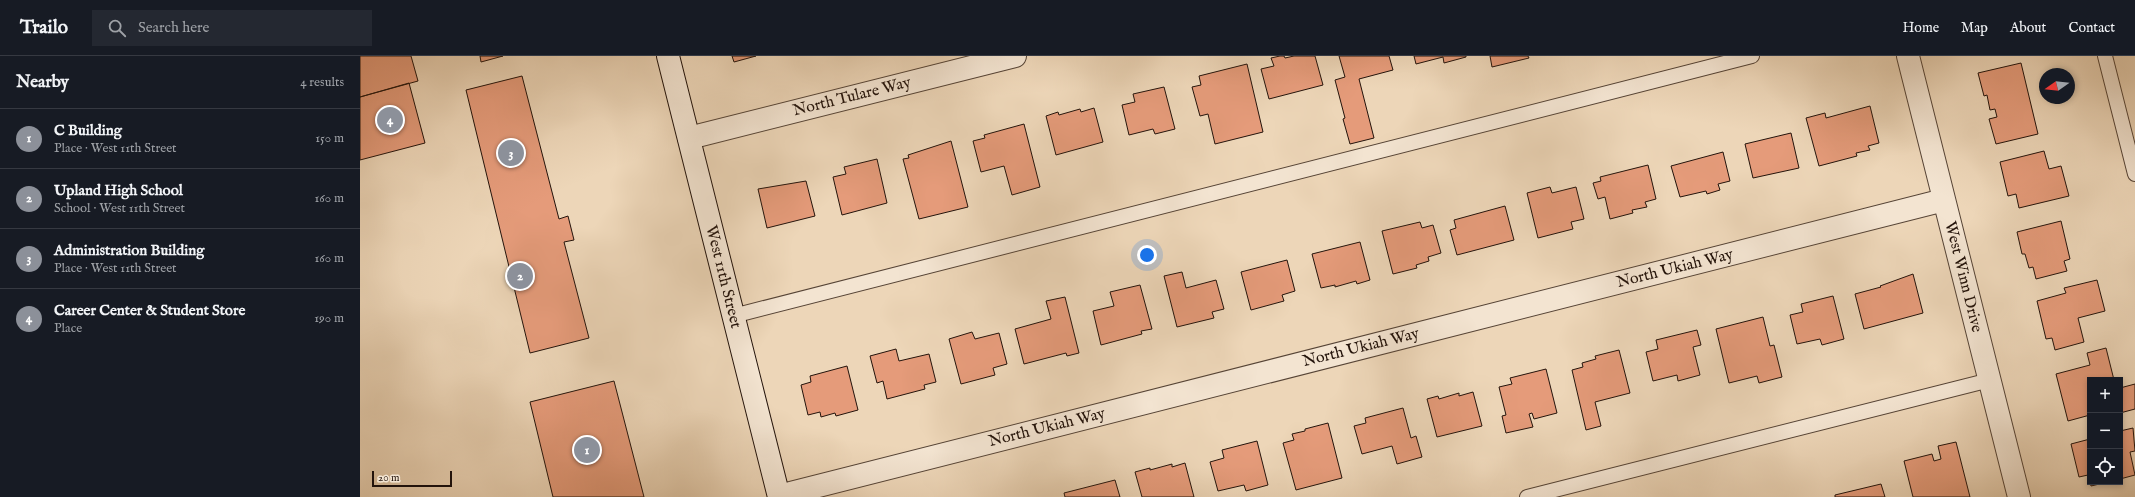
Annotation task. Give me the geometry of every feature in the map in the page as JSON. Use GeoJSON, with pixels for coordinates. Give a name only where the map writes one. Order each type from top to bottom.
{"type":"FeatureCollection","features":[{"type":"Feature","properties":{"kind":"street","name":"West 11th Street"},"geometry":{"type":"LineString","coordinates":[[668,56],[779,496]]}},
{"type":"Feature","properties":{"kind":"street","name":"North Tulare Way"},"geometry":{"type":"LineString","coordinates":[[689,138],[1015,56]]}},
{"type":"Feature","properties":{"kind":"street","name":"West Winn Drive"},"geometry":{"type":"LineString","coordinates":[[1908,56],[2019,497]]}},
{"type":"Feature","properties":{"kind":"street","name":"North Ukiah Way"},"geometry":{"type":"LineString","coordinates":[[779,496],[1944,200]]}},
{"type":"Feature","properties":{"kind":"lane"},"geometry":{"type":"LineString","coordinates":[[733,316],[1752,56]]}},
{"type":"Feature","properties":{"kind":"lane"},"geometry":{"type":"LineString","coordinates":[[2105,56],[2135,174]]}},
{"type":"Feature","properties":{"kind":"lane"},"geometry":{"type":"LineString","coordinates":[[1527,497],[1990,380]]}},
{"type":"Feature","properties":{"kind":"building"},"geometry":{"type":"Polygon","coordinates":[[[360,56],[411,56],[418,81],[360,97],[360,56]]]}},
{"type":"Feature","properties":{"kind":"building"},"geometry":{"type":"Polygon","coordinates":[[[480,56],[503,56],[481,62],[480,56]]]}},
{"type":"Feature","properties":{"kind":"building"},"geometry":{"type":"Polygon","coordinates":[[[732,56],[756,56],[734,62],[732,56]]]}},
{"type":"Feature","properties":{"kind":"building"},"geometry":{"type":"Polygon","coordinates":[[[1284,56],[1285,58],[1294,56],[1315,56],[1323,85],[1269,99],[1261,69],[1274,66],[1271,58],[1284,56]]]}},
{"type":"Feature","properties":{"kind":"building"},"geometry":{"type":"Polygon","coordinates":[[[1339,56],[1389,56],[1393,70],[1359,79],[1374,138],[1350,144],[1335,80],[1345,77],[1339,56]]]}},
{"type":"Feature","properties":{"kind":"building"},"geometry":{"type":"Polygon","coordinates":[[[1414,56],[1466,57],[1444,63],[1443,57],[1416,64],[1414,56]]]}},
{"type":"Feature","properties":{"kind":"building"},"geometry":{"type":"Polygon","coordinates":[[[1490,56],[1528,56],[1529,58],[1492,67],[1490,56]]]}},
{"type":"Feature","properties":{"kind":"building"},"geometry":{"type":"Polygon","coordinates":[[[2021,63],[2038,134],[1996,144],[1989,119],[1997,117],[1995,109],[1990,110],[1987,95],[1984,96],[1978,73],[2021,63]]]}},
{"type":"Feature","properties":{"kind":"building"},"geometry":{"type":"Polygon","coordinates":[[[1247,64],[1263,132],[1215,144],[1208,114],[1200,116],[1192,87],[1201,85],[1199,76],[1247,64]]]}},
{"type":"Feature","properties":{"kind":"building"},"geometry":{"type":"Polygon","coordinates":[[[522,76],[559,219],[568,216],[574,240],[564,242],[589,338],[530,353],[466,90],[522,76]]]}},
{"type":"Feature","properties":{"kind":"building"},"geometry":{"type":"Polygon","coordinates":[[[409,83],[425,143],[360,160],[360,97],[409,83]]]}},
{"type":"Feature","properties":{"kind":"building"},"geometry":{"type":"Polygon","coordinates":[[[1164,87],[1175,129],[1155,134],[1153,129],[1129,135],[1122,105],[1135,102],[1133,94],[1164,87]]]}},
{"type":"Feature","properties":{"kind":"building"},"geometry":{"type":"Polygon","coordinates":[[[1870,106],[1879,143],[1868,146],[1870,150],[1856,153],[1857,156],[1819,166],[1806,118],[1825,113],[1826,118],[1870,106]]]}},
{"type":"Feature","properties":{"kind":"building"},"geometry":{"type":"Polygon","coordinates":[[[1094,108],[1103,142],[1056,155],[1046,116],[1058,112],[1059,115],[1080,109],[1081,112],[1094,108]]]}},
{"type":"Feature","properties":{"kind":"building"},"geometry":{"type":"Polygon","coordinates":[[[1024,124],[1040,187],[1012,195],[1004,166],[981,172],[973,141],[985,138],[984,135],[1024,124]]]}},
{"type":"Feature","properties":{"kind":"building"},"geometry":{"type":"Polygon","coordinates":[[[1791,133],[1799,168],[1753,178],[1745,144],[1791,133]]]}},
{"type":"Feature","properties":{"kind":"building"},"geometry":{"type":"Polygon","coordinates":[[[951,141],[968,207],[919,219],[903,159],[909,158],[908,155],[951,141]]]}},
{"type":"Feature","properties":{"kind":"building"},"geometry":{"type":"Polygon","coordinates":[[[2044,151],[2049,169],[2061,166],[2069,196],[2019,208],[2016,194],[2008,196],[2000,162],[2044,151]]]}},
{"type":"Feature","properties":{"kind":"building"},"geometry":{"type":"Polygon","coordinates":[[[1723,152],[1730,181],[1718,184],[1720,190],[1707,194],[1706,191],[1680,197],[1671,166],[1723,152]]]}},
{"type":"Feature","properties":{"kind":"building"},"geometry":{"type":"Polygon","coordinates":[[[877,159],[887,203],[842,215],[833,177],[846,174],[844,167],[877,159]]]}},
{"type":"Feature","properties":{"kind":"building"},"geometry":{"type":"Polygon","coordinates":[[[1648,165],[1656,199],[1645,202],[1647,207],[1632,210],[1633,213],[1610,219],[1605,197],[1598,199],[1593,183],[1601,181],[1600,177],[1648,165]]]}},
{"type":"Feature","properties":{"kind":"building"},"geometry":{"type":"Polygon","coordinates":[[[806,181],[815,216],[767,228],[758,189],[806,181]]]}},
{"type":"Feature","properties":{"kind":"building"},"geometry":{"type":"Polygon","coordinates":[[[1550,187],[1552,193],[1576,187],[1584,219],[1571,222],[1573,229],[1538,238],[1527,193],[1550,187]]]}},
{"type":"Feature","properties":{"kind":"building"},"geometry":{"type":"Polygon","coordinates":[[[1505,206],[1514,240],[1457,255],[1450,230],[1456,228],[1454,220],[1505,206]]]}},
{"type":"Feature","properties":{"kind":"building"},"geometry":{"type":"Polygon","coordinates":[[[2061,221],[2070,259],[2064,261],[2067,271],[2036,279],[2033,267],[2029,268],[2025,254],[2022,254],[2017,232],[2061,221]]]}},
{"type":"Feature","properties":{"kind":"building"},"geometry":{"type":"Polygon","coordinates":[[[1420,222],[1422,228],[1433,225],[1441,253],[1428,257],[1429,261],[1416,265],[1417,268],[1393,274],[1382,231],[1420,222]]]}},
{"type":"Feature","properties":{"kind":"building"},"geometry":{"type":"Polygon","coordinates":[[[1360,242],[1370,280],[1357,284],[1356,281],[1335,287],[1335,285],[1321,288],[1312,254],[1360,242]]]}},
{"type":"Feature","properties":{"kind":"building"},"geometry":{"type":"Polygon","coordinates":[[[1287,260],[1295,291],[1282,295],[1284,301],[1251,310],[1241,272],[1287,260]]]}},
{"type":"Feature","properties":{"kind":"building"},"geometry":{"type":"Polygon","coordinates":[[[1182,272],[1186,288],[1216,280],[1224,309],[1212,312],[1214,318],[1177,327],[1164,276],[1182,272]]]}},
{"type":"Feature","properties":{"kind":"building"},"geometry":{"type":"Polygon","coordinates":[[[1913,274],[1923,313],[1864,329],[1855,294],[1881,287],[1880,286],[1913,274]]]}},
{"type":"Feature","properties":{"kind":"building"},"geometry":{"type":"Polygon","coordinates":[[[2097,280],[2105,311],[2078,318],[2084,342],[2055,350],[2052,338],[2046,339],[2037,301],[2066,293],[2064,288],[2097,280]]]}},
{"type":"Feature","properties":{"kind":"building"},"geometry":{"type":"Polygon","coordinates":[[[1140,285],[1152,329],[1141,331],[1142,334],[1101,345],[1093,311],[1114,306],[1110,292],[1140,285]]]}},
{"type":"Feature","properties":{"kind":"building"},"geometry":{"type":"Polygon","coordinates":[[[1833,296],[1844,339],[1822,345],[1820,339],[1797,344],[1790,315],[1803,312],[1801,304],[1833,296]]]}},
{"type":"Feature","properties":{"kind":"building"},"geometry":{"type":"Polygon","coordinates":[[[1065,297],[1079,353],[1067,356],[1066,353],[1024,364],[1015,329],[1051,319],[1046,301],[1065,297]]]}},
{"type":"Feature","properties":{"kind":"building"},"geometry":{"type":"Polygon","coordinates":[[[1763,317],[1770,346],[1774,345],[1782,377],[1759,383],[1757,376],[1729,383],[1716,329],[1763,317]]]}},
{"type":"Feature","properties":{"kind":"building"},"geometry":{"type":"Polygon","coordinates":[[[1697,330],[1701,345],[1693,347],[1700,375],[1678,381],[1677,375],[1653,381],[1646,352],[1658,349],[1656,340],[1697,330]]]}},
{"type":"Feature","properties":{"kind":"building"},"geometry":{"type":"Polygon","coordinates":[[[972,332],[975,339],[999,333],[1007,364],[993,368],[995,375],[961,384],[949,339],[972,332]]]}},
{"type":"Feature","properties":{"kind":"building"},"geometry":{"type":"Polygon","coordinates":[[[2106,348],[2113,377],[2087,377],[2087,416],[2068,421],[2056,374],[2090,365],[2087,353],[2106,348]]]}},
{"type":"Feature","properties":{"kind":"building"},"geometry":{"type":"Polygon","coordinates":[[[896,349],[899,361],[929,354],[936,382],[924,385],[925,389],[887,399],[883,381],[877,383],[870,356],[896,349]]]}},
{"type":"Feature","properties":{"kind":"building"},"geometry":{"type":"Polygon","coordinates":[[[1619,350],[1630,393],[1595,402],[1601,426],[1586,430],[1572,370],[1583,367],[1582,363],[1596,359],[1595,356],[1619,350]]]}},
{"type":"Feature","properties":{"kind":"building"},"geometry":{"type":"Polygon","coordinates":[[[847,366],[858,410],[836,416],[835,413],[821,417],[820,412],[808,415],[801,385],[811,382],[810,376],[847,366]]]}},
{"type":"Feature","properties":{"kind":"building"},"geometry":{"type":"Polygon","coordinates":[[[1546,369],[1557,413],[1534,419],[1532,413],[1529,414],[1533,427],[1506,433],[1502,416],[1506,415],[1499,387],[1512,384],[1510,378],[1546,369]]]}},
{"type":"Feature","properties":{"kind":"building"},"geometry":{"type":"Polygon","coordinates":[[[614,381],[644,497],[553,497],[530,402],[614,381]]]}},
{"type":"Feature","properties":{"kind":"building"},"geometry":{"type":"Polygon","coordinates":[[[2135,384],[2135,409],[2123,412],[2123,387],[2135,384]]]}},
{"type":"Feature","properties":{"kind":"building"},"geometry":{"type":"Polygon","coordinates":[[[1473,392],[1482,426],[1437,437],[1427,399],[1438,396],[1439,399],[1459,393],[1459,396],[1473,392]]]}},
{"type":"Feature","properties":{"kind":"building"},"geometry":{"type":"Polygon","coordinates":[[[1403,408],[1411,438],[1416,436],[1422,457],[1397,464],[1392,446],[1362,454],[1354,426],[1366,423],[1365,418],[1403,408]]]}},
{"type":"Feature","properties":{"kind":"building"},"geometry":{"type":"Polygon","coordinates":[[[1328,423],[1342,478],[1296,490],[1283,443],[1294,440],[1292,434],[1328,423]]]}},
{"type":"Feature","properties":{"kind":"building"},"geometry":{"type":"Polygon","coordinates":[[[2133,428],[2135,451],[2130,452],[2135,475],[2123,478],[2123,449],[2123,430],[2133,428]]]}},
{"type":"Feature","properties":{"kind":"building"},"geometry":{"type":"Polygon","coordinates":[[[2087,440],[2087,475],[2079,477],[2071,444],[2087,440]]]}},
{"type":"Feature","properties":{"kind":"building"},"geometry":{"type":"Polygon","coordinates":[[[1257,441],[1268,485],[1246,491],[1244,485],[1218,491],[1210,462],[1224,458],[1222,450],[1257,441]]]}},
{"type":"Feature","properties":{"kind":"building"},"geometry":{"type":"Polygon","coordinates":[[[1956,442],[1970,497],[1913,497],[1904,461],[1932,454],[1934,461],[1941,459],[1938,446],[1956,442]]]}},
{"type":"Feature","properties":{"kind":"building"},"geometry":{"type":"Polygon","coordinates":[[[1185,463],[1194,497],[1142,497],[1135,472],[1150,468],[1150,470],[1172,464],[1172,467],[1185,463]]]}},
{"type":"Feature","properties":{"kind":"building"},"geometry":{"type":"Polygon","coordinates":[[[1115,480],[1120,497],[1065,497],[1064,493],[1115,480]]]}},
{"type":"Feature","properties":{"kind":"building"},"geometry":{"type":"Polygon","coordinates":[[[1881,484],[1885,497],[1835,497],[1835,495],[1881,484]]]}},
{"type":"Feature","properties":{"kind":"place","name":"Career Center & Student Store"},"geometry":{"type":"Point","coordinates":[390,120]}},
{"type":"Feature","properties":{"kind":"place","name":"Administration Building"},"geometry":{"type":"Point","coordinates":[511,153]}},
{"type":"Feature","properties":{"kind":"place","name":"Upland High School"},"geometry":{"type":"Point","coordinates":[520,276]}},
{"type":"Feature","properties":{"kind":"place","name":"C Building"},"geometry":{"type":"Point","coordinates":[587,450]}}]}
